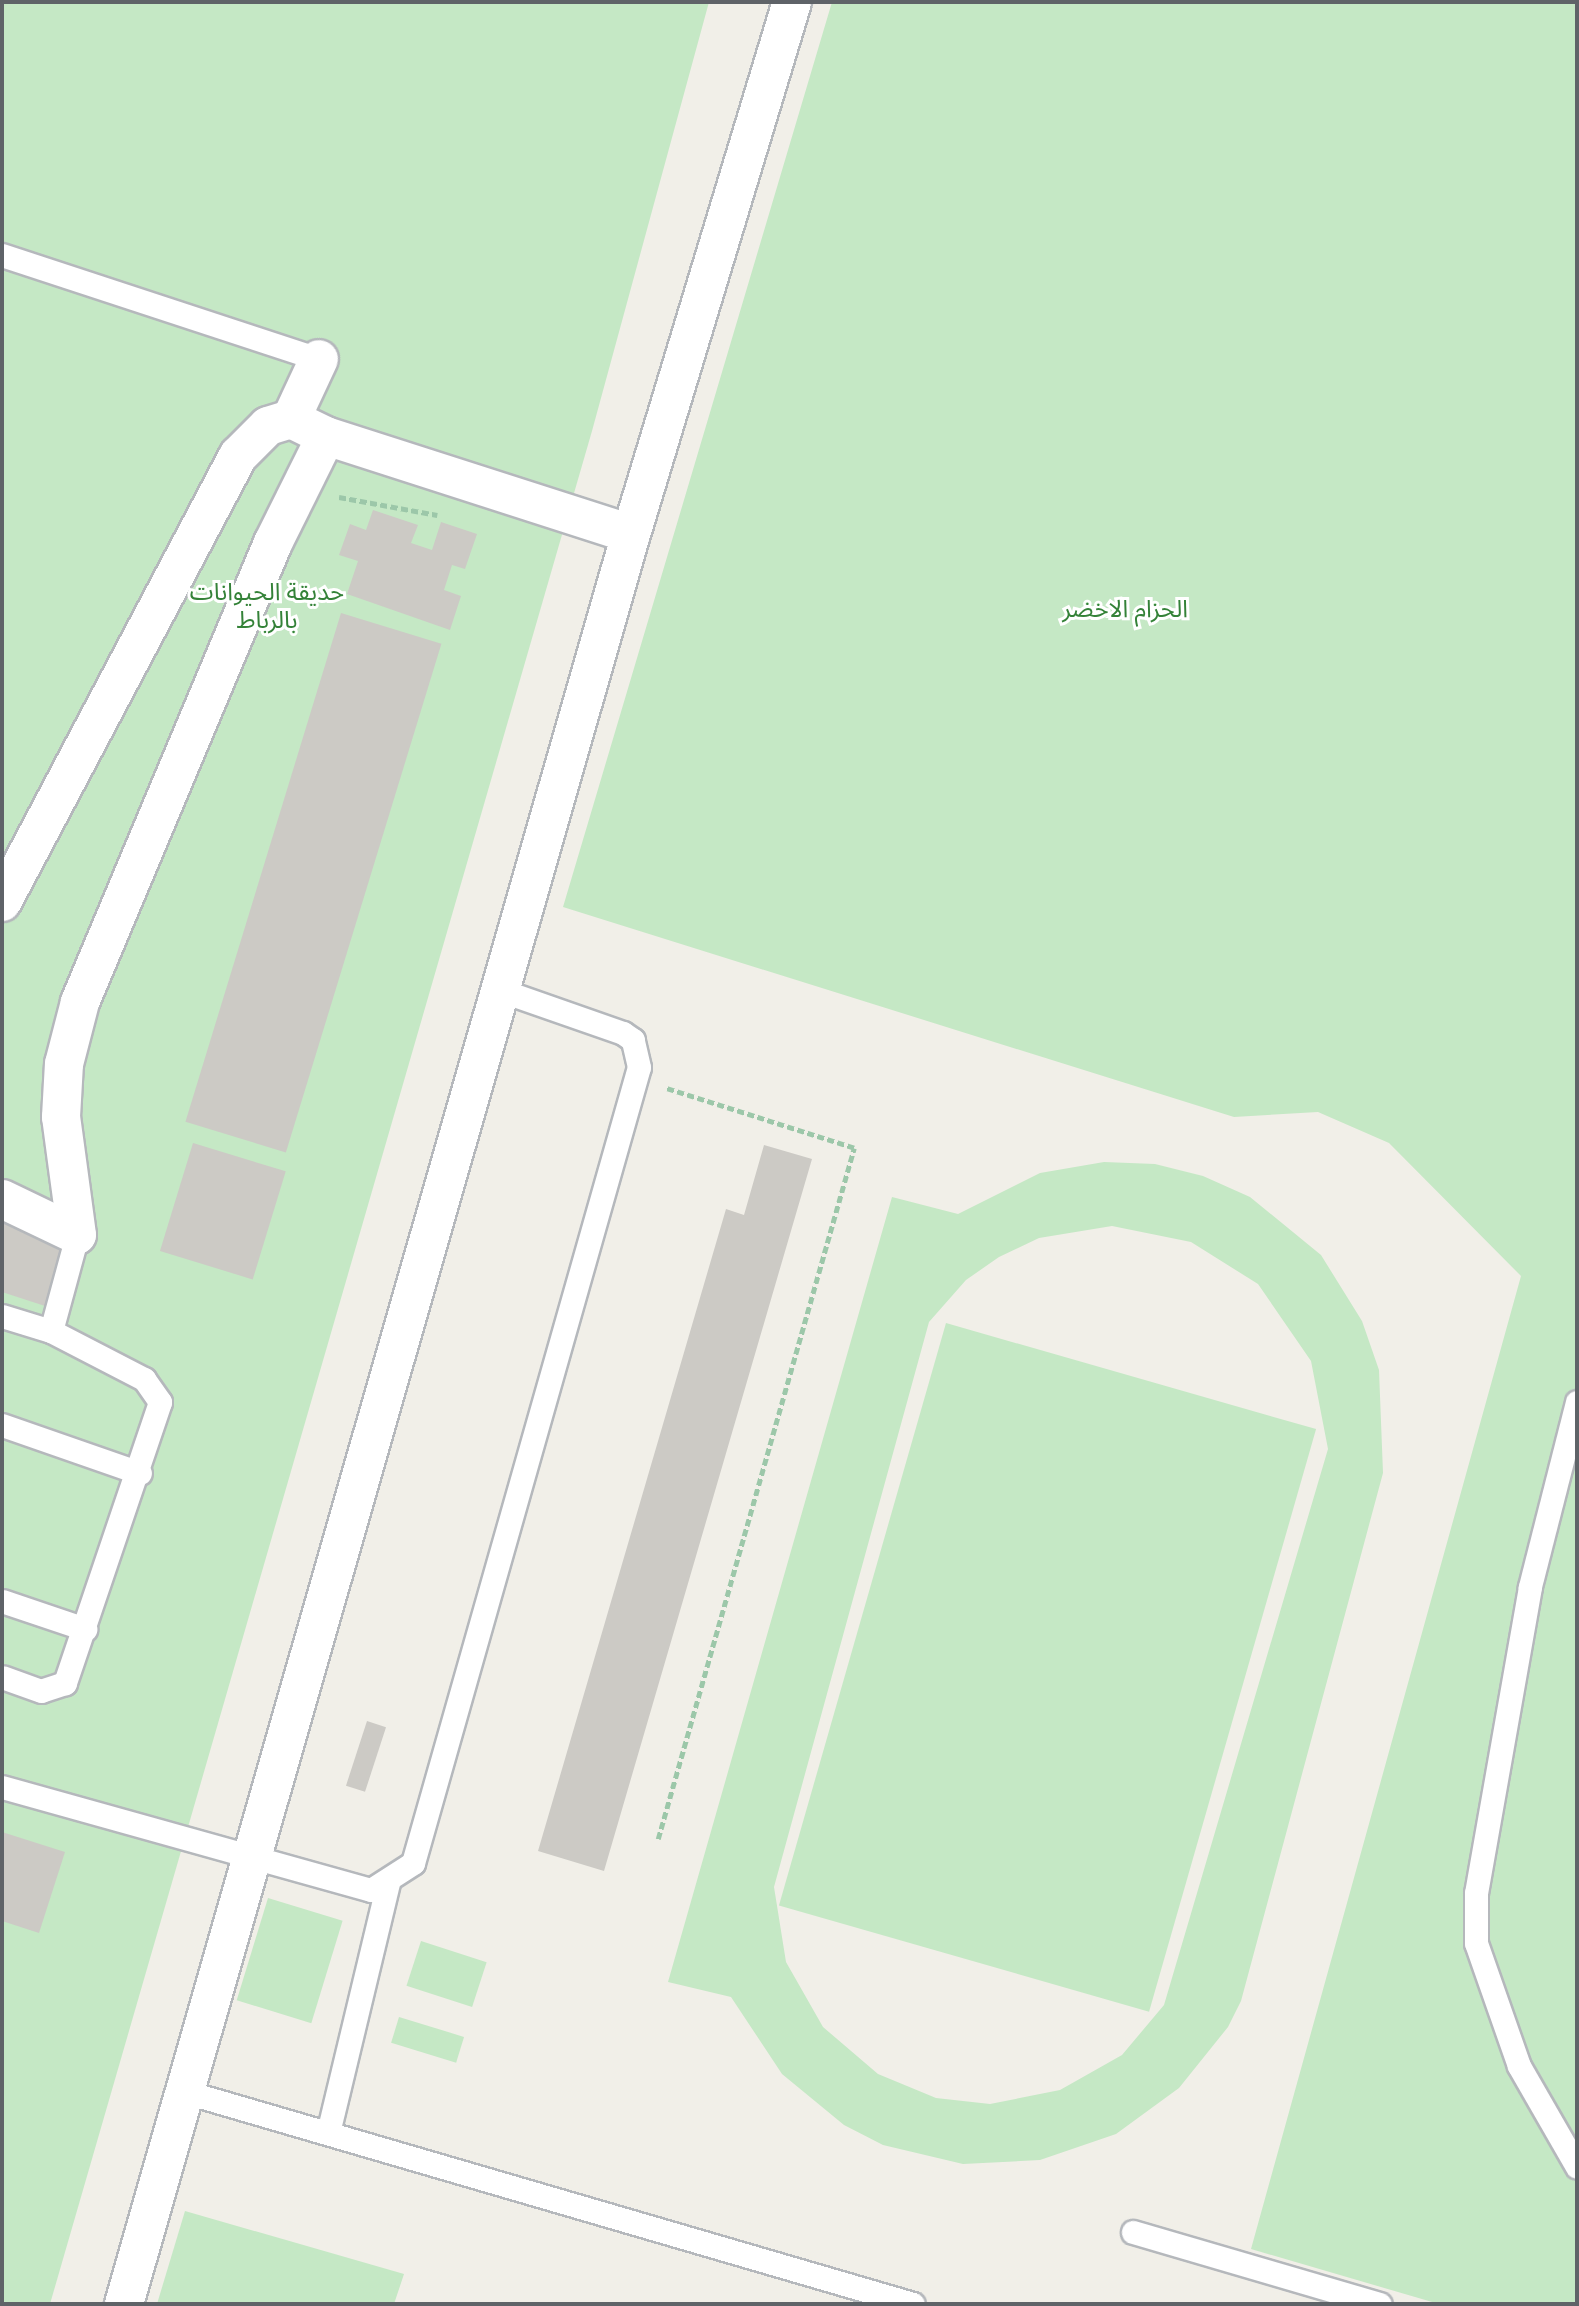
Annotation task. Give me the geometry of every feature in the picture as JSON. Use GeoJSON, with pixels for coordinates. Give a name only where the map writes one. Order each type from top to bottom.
{"type":"FeatureCollection","features":[{"type":"Feature","properties":{"kind":"street"},"geometry":{"type":"LineString","coordinates":[[124,2304],[254,1863],[631,534],[792,2]]}},
{"type":"Feature","properties":{"kind":"street"},"geometry":{"type":"LineString","coordinates":[[2,902],[239,456],[258,432],[291,419],[319,359]]}},
{"type":"Feature","properties":{"kind":"street"},"geometry":{"type":"LineString","coordinates":[[291,419],[326,436],[631,534]]}},
{"type":"Feature","properties":{"kind":"street"},"geometry":{"type":"LineString","coordinates":[[77,1235],[61,1117],[64,1064],[80,1002],[300,490],[326,436]]}},
{"type":"Feature","properties":{"kind":"street"},"geometry":{"type":"LineString","coordinates":[[2,1199],[77,1235]]}},
{"type":"Feature","properties":{"kind":"lane"},"geometry":{"type":"LineString","coordinates":[[2,255],[319,359]]}},
{"type":"Feature","properties":{"kind":"lane"},"geometry":{"type":"LineString","coordinates":[[2,1787],[254,1863],[371,1891],[388,1884],[420,1848],[636,1079],[638,1051],[623,1033],[503,991]]}},
{"type":"Feature","properties":{"kind":"lane"},"geometry":{"type":"LineString","coordinates":[[51,1331],[77,1235]]}},
{"type":"Feature","properties":{"kind":"lane"},"geometry":{"type":"LineString","coordinates":[[2,1316],[51,1331],[156,1388],[158,1424],[73,1669],[60,1687],[41,1690],[2,1677]]}},
{"type":"Feature","properties":{"kind":"lane"},"geometry":{"type":"LineString","coordinates":[[1577,1402],[1530,1587],[1476,1893],[1476,1930],[1489,1992],[1519,2066],[1577,2167]]}},
{"type":"Feature","properties":{"kind":"lane"},"geometry":{"type":"LineString","coordinates":[[2,1425],[140,1472]]}},
{"type":"Feature","properties":{"kind":"lane"},"geometry":{"type":"LineString","coordinates":[[2,1601],[85,1629]]}},
{"type":"Feature","properties":{"kind":"lane"},"geometry":{"type":"LineString","coordinates":[[328,2133],[388,1884]]}},
{"type":"Feature","properties":{"kind":"lane"},"geometry":{"type":"LineString","coordinates":[[186,2092],[913,2304]]}},
{"type":"Feature","properties":{"kind":"lane"},"geometry":{"type":"LineString","coordinates":[[1133,2232],[1380,2304]]}},
{"type":"Feature","properties":{"kind":"path"},"geometry":{"type":"LineString","coordinates":[[300,490],[439,516]]}},
{"type":"Feature","properties":{"kind":"path"},"geometry":{"type":"LineString","coordinates":[[636,1079],[854,1148],[658,1839]]}},
{"type":"Feature","properties":{"kind":"green space","name":"حديقة الحيوانات بالرباط"},"geometry":{"type":"Polygon","coordinates":[[[2,2],[709,2],[592,431],[50,2304],[2,2304],[2,2]]]}},
{"type":"Feature","properties":{"kind":"green space","name":"الحزام الاخضر"},"geometry":{"type":"Polygon","coordinates":[[[832,2],[1577,2],[1577,2304],[1439,2304],[1251,2249],[1521,1276],[1389,1143],[1318,1112],[1234,1117],[563,907],[832,2]]]}},
{"type":"Feature","properties":{"kind":"green space"},"geometry":{"type":"Polygon","coordinates":[[[1104,1162],[1155,1164],[1203,1176],[1250,1197],[1321,1255],[1362,1321],[1379,1370],[1383,1473],[1241,2001],[1228,2027],[1179,2088],[1116,2134],[1040,2160],[963,2164],[883,2145],[844,2125],[782,2074],[731,1997],[668,1982],[892,1197],[958,1214],[1040,1173],[1104,1162]],[[1112,1226],[1039,1238],[999,1257],[966,1280],[929,1322],[774,1887],[786,1962],[823,2027],[878,2074],[936,2098],[990,2104],[1060,2090],[1122,2055],[1164,2005],[1328,1449],[1311,1361],[1258,1284],[1191,1242],[1112,1226]]]}},
{"type":"Feature","properties":{"kind":"green space"},"geometry":{"type":"Polygon","coordinates":[[[946,1323],[1316,1429],[1149,2012],[779,1906],[946,1323]]]}},
{"type":"Feature","properties":{"kind":"green space"},"geometry":{"type":"Polygon","coordinates":[[[268,1898],[343,1921],[311,2023],[237,2000],[268,1898]]]}},
{"type":"Feature","properties":{"kind":"green space"},"geometry":{"type":"Polygon","coordinates":[[[421,1941],[487,1962],[472,2007],[406,1986],[421,1941]]]}},
{"type":"Feature","properties":{"kind":"green space"},"geometry":{"type":"Polygon","coordinates":[[[399,2017],[464,2037],[456,2063],[391,2043],[399,2017]]]}},
{"type":"Feature","properties":{"kind":"green space"},"geometry":{"type":"Polygon","coordinates":[[[185,2211],[404,2274],[394,2304],[157,2304],[185,2211]]]}},
{"type":"Feature","properties":{"kind":"building"},"geometry":{"type":"Polygon","coordinates":[[[373,510],[418,525],[411,543],[432,550],[441,522],[477,534],[465,569],[452,565],[444,590],[461,596],[450,630],[347,594],[358,561],[339,555],[350,524],[366,530],[373,510]]]}},
{"type":"Feature","properties":{"kind":"building"},"geometry":{"type":"Polygon","coordinates":[[[341,613],[441,644],[286,1152],[185,1122],[341,613]]]}},
{"type":"Feature","properties":{"kind":"building"},"geometry":{"type":"Polygon","coordinates":[[[193,1143],[286,1171],[253,1279],[160,1251],[193,1143]]]}},
{"type":"Feature","properties":{"kind":"building"},"geometry":{"type":"Polygon","coordinates":[[[764,1145],[812,1159],[604,1871],[538,1851],[726,1209],[744,1215],[764,1145]]]}},
{"type":"Feature","properties":{"kind":"building"},"geometry":{"type":"Polygon","coordinates":[[[2,1220],[64,1242],[45,1306],[2,1292],[2,1220]]]}},
{"type":"Feature","properties":{"kind":"building"},"geometry":{"type":"Polygon","coordinates":[[[367,1721],[386,1727],[365,1792],[346,1786],[367,1721]]]}},
{"type":"Feature","properties":{"kind":"building"},"geometry":{"type":"Polygon","coordinates":[[[2,1832],[65,1852],[39,1933],[2,1921],[2,1832]]]}}]}
